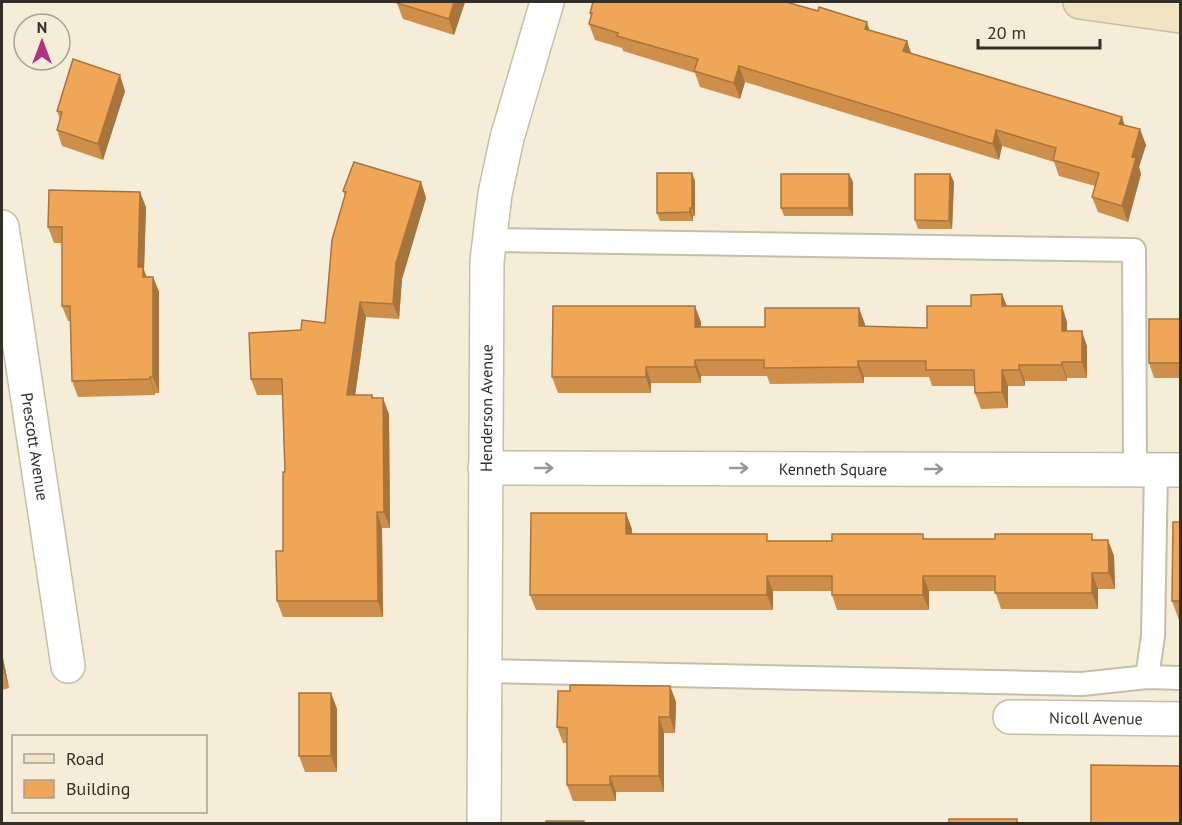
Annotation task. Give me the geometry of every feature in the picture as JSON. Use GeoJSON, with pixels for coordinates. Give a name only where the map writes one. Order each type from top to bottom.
{"type":"FeatureCollection","features":[{"type":"Feature","properties":{"kind":"street","name":"Henderson Avenue"},"geometry":{"type":"LineString","coordinates":[[484,824],[487,261],[495,194],[507,138],[547,2]]}},
{"type":"Feature","properties":{"kind":"street"},"geometry":{"type":"LineString","coordinates":[[1080,2],[1180,16]]}},
{"type":"Feature","properties":{"kind":"street","name":"Prescott Avenue"},"geometry":{"type":"LineString","coordinates":[[2,227],[68,666]]}},
{"type":"Feature","properties":{"kind":"street","name":"Kenneth Square"},"geometry":{"type":"LineString","coordinates":[[485,468],[1157,470]]}},
{"type":"Feature","properties":{"kind":"street","name":"Nicoll Avenue"},"geometry":{"type":"LineString","coordinates":[[1010,717],[1180,719]]}},
{"type":"Feature","properties":{"kind":"lane"},"geometry":{"type":"LineString","coordinates":[[489,240],[1134,250],[1157,470],[1152,636],[1147,677]]}},
{"type":"Feature","properties":{"kind":"lane"},"geometry":{"type":"LineString","coordinates":[[485,671],[1082,684],[1147,677],[1180,678]]}},
{"type":"Feature","properties":{"kind":"building"},"geometry":{"type":"Polygon","coordinates":[[[398,2],[454,2],[449,19],[398,2]]]}},
{"type":"Feature","properties":{"kind":"building"},"geometry":{"type":"Polygon","coordinates":[[[593,2],[786,2],[818,11],[819,7],[867,22],[865,29],[907,41],[903,51],[1122,117],[1119,124],[1140,129],[1132,157],[1136,158],[1122,206],[1092,197],[1099,173],[1053,160],[1056,148],[996,130],[993,144],[739,66],[734,83],[694,71],[698,59],[617,36],[618,33],[589,24],[593,2]]]}},
{"type":"Feature","properties":{"kind":"building"},"geometry":{"type":"Polygon","coordinates":[[[73,59],[120,75],[98,144],[57,130],[62,112],[57,111],[69,72],[72,72],[73,59]]]}},
{"type":"Feature","properties":{"kind":"building"},"geometry":{"type":"Polygon","coordinates":[[[354,162],[421,182],[396,263],[393,304],[360,302],[347,395],[372,395],[372,398],[383,398],[384,512],[377,512],[378,601],[277,601],[276,551],[283,551],[283,472],[285,472],[282,379],[251,379],[249,333],[301,330],[302,320],[325,323],[332,240],[346,192],[343,191],[354,162]]]}},
{"type":"Feature","properties":{"kind":"building"},"geometry":{"type":"Polygon","coordinates":[[[657,173],[692,173],[690,212],[657,213],[657,173]]]}},
{"type":"Feature","properties":{"kind":"building"},"geometry":{"type":"Polygon","coordinates":[[[781,174],[849,174],[849,208],[781,208],[781,174]]]}},
{"type":"Feature","properties":{"kind":"building"},"geometry":{"type":"Polygon","coordinates":[[[915,174],[950,174],[949,221],[915,220],[915,174]]]}},
{"type":"Feature","properties":{"kind":"building"},"geometry":{"type":"Polygon","coordinates":[[[49,190],[140,192],[138,267],[143,267],[143,277],[153,277],[153,377],[150,379],[72,381],[70,306],[62,306],[62,227],[48,227],[49,190]]]}},
{"type":"Feature","properties":{"kind":"building"},"geometry":{"type":"Polygon","coordinates":[[[1002,294],[1002,306],[1062,306],[1062,331],[1082,331],[1082,362],[1062,362],[1062,365],[1019,365],[1019,370],[1002,370],[1002,392],[975,393],[974,370],[926,370],[926,361],[858,361],[858,367],[764,368],[764,360],[695,360],[695,367],[646,367],[646,377],[552,377],[553,306],[695,306],[695,327],[765,327],[765,308],[859,308],[859,326],[927,328],[927,306],[971,306],[971,295],[1002,294]]]}},
{"type":"Feature","properties":{"kind":"building"},"geometry":{"type":"Polygon","coordinates":[[[1149,319],[1180,319],[1180,363],[1149,363],[1149,319]]]}},
{"type":"Feature","properties":{"kind":"building"},"geometry":{"type":"Polygon","coordinates":[[[531,513],[626,513],[626,534],[767,534],[767,541],[832,541],[832,534],[923,534],[923,539],[995,539],[995,534],[1092,534],[1092,540],[1108,540],[1109,573],[1092,573],[1092,593],[995,593],[995,576],[923,576],[923,595],[832,595],[832,576],[767,576],[767,595],[530,595],[531,513]]]}},
{"type":"Feature","properties":{"kind":"building"},"geometry":{"type":"Polygon","coordinates":[[[1173,522],[1180,522],[1180,601],[1172,601],[1173,522]]]}},
{"type":"Feature","properties":{"kind":"building"},"geometry":{"type":"Polygon","coordinates":[[[570,685],[670,686],[670,717],[659,717],[659,776],[610,776],[610,785],[567,785],[567,728],[557,727],[558,691],[570,691],[570,685]]]}},
{"type":"Feature","properties":{"kind":"building"},"geometry":{"type":"Polygon","coordinates":[[[299,693],[331,693],[331,756],[299,756],[299,693]]]}},
{"type":"Feature","properties":{"kind":"building"},"geometry":{"type":"Polygon","coordinates":[[[1091,765],[1180,766],[1180,824],[1091,824],[1091,765]]]}},
{"type":"Feature","properties":{"kind":"building"},"geometry":{"type":"Polygon","coordinates":[[[949,819],[1017,819],[1017,824],[949,824],[949,819]]]}},
{"type":"Feature","properties":{"kind":"building"},"geometry":{"type":"Polygon","coordinates":[[[546,821],[584,821],[584,824],[546,824],[546,821]]]}}]}
